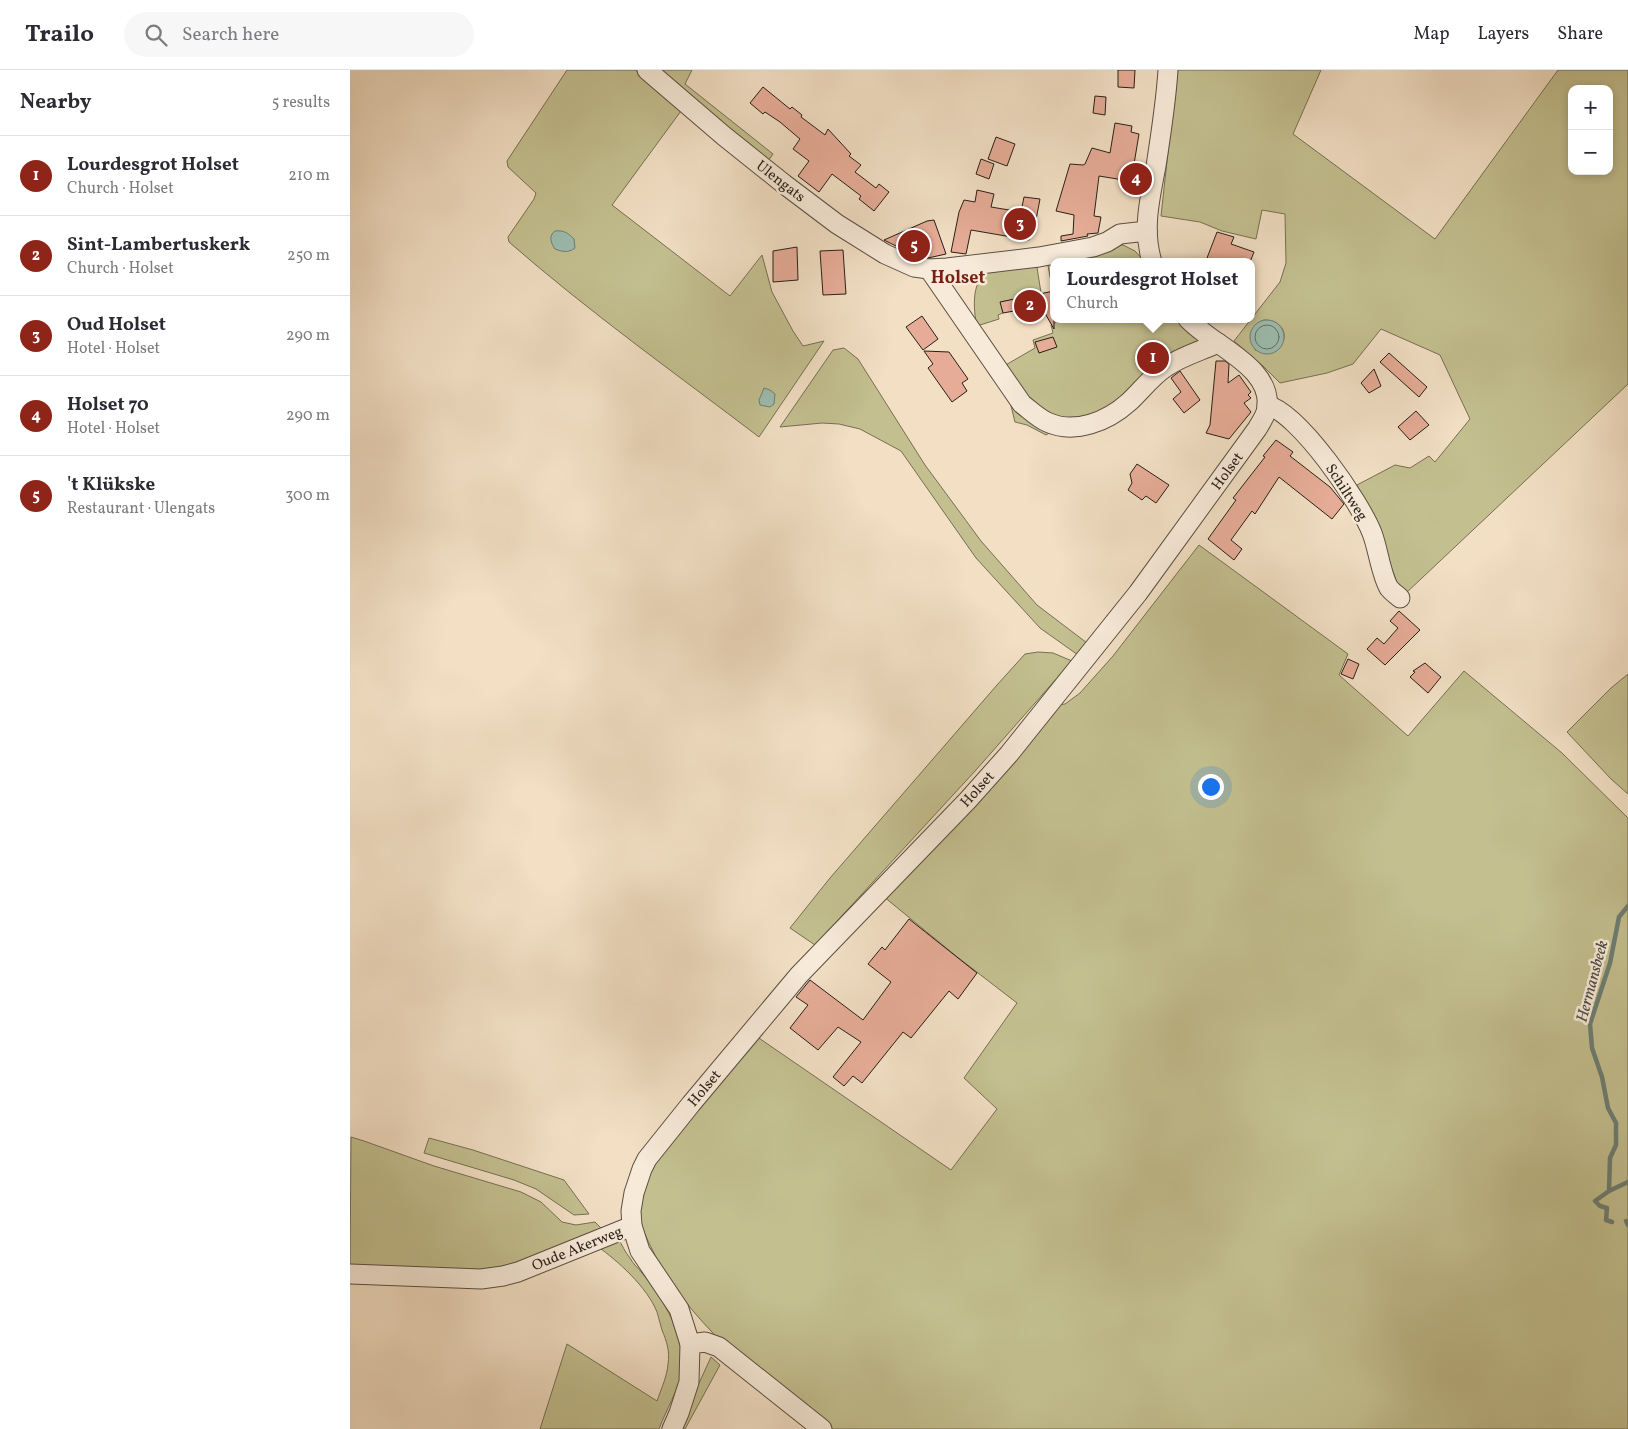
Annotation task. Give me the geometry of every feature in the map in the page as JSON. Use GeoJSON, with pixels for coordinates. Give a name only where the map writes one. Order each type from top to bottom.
{"type":"FeatureCollection","features":[{"type":"Feature","properties":{"kind":"street","name":"Ulengats"},"geometry":{"type":"LineString","coordinates":[[647,70],[724,136],[837,224],[900,261],[929,270]]}},
{"type":"Feature","properties":{"kind":"street"},"geometry":{"type":"LineString","coordinates":[[1151,258],[1147,245],[1147,231],[1151,189],[1166,107],[1168,70]]}},
{"type":"Feature","properties":{"kind":"street"},"geometry":{"type":"LineString","coordinates":[[1147,231],[1120,234],[1107,242],[1072,252],[929,270],[1022,404],[1039,417],[1056,425],[1079,426],[1104,419],[1128,403],[1164,368],[1218,343]]}},
{"type":"Feature","properties":{"kind":"street"},"geometry":{"type":"LineString","coordinates":[[1193,323],[1253,370],[1263,386],[1267,405]]}},
{"type":"Feature","properties":{"kind":"street","name":"Schiltweg"},"geometry":{"type":"LineString","coordinates":[[1267,405],[1274,407],[1288,417],[1318,450],[1350,492],[1363,512],[1372,533],[1389,587],[1400,598]]}},
{"type":"Feature","properties":{"kind":"street","name":"Holset"},"geometry":{"type":"LineString","coordinates":[[632,1226],[631,1211],[634,1193],[642,1169],[667,1133],[799,975],[968,800],[1050,704],[1173,547],[1257,429],[1266,414],[1267,405]]}},
{"type":"Feature","properties":{"kind":"street","name":"Oude Akerweg"},"geometry":{"type":"LineString","coordinates":[[350,1274],[461,1279],[503,1276],[518,1272],[632,1226],[640,1251],[679,1308],[690,1344],[689,1382],[672,1429]]}},
{"type":"Feature","properties":{"kind":"street"},"geometry":{"type":"LineString","coordinates":[[690,1344],[705,1342],[720,1347],[822,1429]]}},
{"type":"Feature","properties":{"kind":"shaded area"},"geometry":{"type":"Polygon","coordinates":[[[567,70],[635,70],[656,86],[681,111],[612,205],[730,296],[762,255],[772,292],[803,346],[824,341],[759,437],[601,318],[509,242],[508,237],[534,199],[536,193],[508,167],[507,161],[567,70]]]}},
{"type":"Feature","properties":{"kind":"shaded area"},"geometry":{"type":"Polygon","coordinates":[[[646,70],[692,70],[685,84],[773,154],[766,164],[646,70]]]}},
{"type":"Feature","properties":{"kind":"shaded area"},"geometry":{"type":"Polygon","coordinates":[[[1177,70],[1321,70],[1293,134],[1435,239],[1558,70],[1628,70],[1628,384],[1405,594],[1400,591],[1375,522],[1357,485],[1395,465],[1410,468],[1429,456],[1435,462],[1470,419],[1440,355],[1381,329],[1353,364],[1327,373],[1280,383],[1234,341],[1248,323],[1255,323],[1255,314],[1280,282],[1286,263],[1285,214],[1262,210],[1256,239],[1222,231],[1200,222],[1161,216],[1177,70]],[[1264,320],[1259,322],[1255,350],[1266,352],[1275,350],[1281,345],[1284,339],[1284,332],[1274,322],[1264,320]]]}},
{"type":"Feature","properties":{"kind":"shaded area"},"geometry":{"type":"Polygon","coordinates":[[[1123,245],[1135,251],[1141,258],[1057,258],[1123,245]]]}},
{"type":"Feature","properties":{"kind":"shaded area"},"geometry":{"type":"Polygon","coordinates":[[[1050,259],[1050,276],[1047,260],[1050,259]]]}},
{"type":"Feature","properties":{"kind":"shaded area"},"geometry":{"type":"Polygon","coordinates":[[[1036,261],[1041,293],[1001,302],[1003,313],[998,315],[999,319],[977,326],[974,303],[976,287],[984,274],[994,268],[1036,261]]]}},
{"type":"Feature","properties":{"kind":"shaded area"},"geometry":{"type":"Polygon","coordinates":[[[1054,323],[1180,323],[1198,341],[1176,353],[1105,411],[1069,421],[1046,435],[1027,425],[1015,422],[1004,366],[1035,348],[1033,340],[1053,333],[1051,325],[1054,323]]]}},
{"type":"Feature","properties":{"kind":"shaded area"},"geometry":{"type":"Polygon","coordinates":[[[844,348],[858,359],[925,465],[981,541],[1037,605],[1087,643],[1078,655],[1040,628],[976,558],[901,451],[860,429],[839,424],[822,423],[780,427],[833,350],[844,348]]]}},
{"type":"Feature","properties":{"kind":"shaded area"},"geometry":{"type":"Polygon","coordinates":[[[1199,545],[1348,654],[1339,675],[1408,736],[1464,671],[1562,753],[1628,818],[1628,1429],[832,1429],[805,1411],[752,1370],[703,1323],[663,1270],[648,1241],[636,1203],[639,1183],[646,1169],[753,1034],[951,1170],[997,1109],[964,1078],[1017,1003],[883,896],[1050,706],[1065,704],[1080,693],[1113,656],[1199,545]]]}},
{"type":"Feature","properties":{"kind":"shaded area"},"geometry":{"type":"Polygon","coordinates":[[[1038,652],[1053,653],[1072,661],[976,770],[815,945],[790,928],[830,878],[997,685],[1025,654],[1038,652]]]}},
{"type":"Feature","properties":{"kind":"shaded area"},"geometry":{"type":"Polygon","coordinates":[[[1628,674],[1628,794],[1611,779],[1567,732],[1611,688],[1628,674]]]}},
{"type":"Feature","properties":{"kind":"shaded area"},"geometry":{"type":"Polygon","coordinates":[[[351,1137],[434,1166],[521,1192],[541,1202],[562,1222],[576,1225],[595,1222],[605,1232],[529,1262],[485,1271],[350,1267],[351,1137]]]}},
{"type":"Feature","properties":{"kind":"shaded area"},"geometry":{"type":"Polygon","coordinates":[[[429,1138],[473,1150],[564,1180],[589,1214],[574,1215],[536,1189],[514,1180],[424,1153],[429,1138]]]}},
{"type":"Feature","properties":{"kind":"shaded area"},"geometry":{"type":"Polygon","coordinates":[[[618,1238],[625,1251],[658,1294],[677,1332],[683,1359],[682,1371],[675,1393],[659,1429],[540,1429],[567,1344],[657,1401],[667,1369],[668,1347],[657,1312],[646,1293],[623,1267],[597,1246],[618,1238]]]}},
{"type":"Feature","properties":{"kind":"shaded area"},"geometry":{"type":"Polygon","coordinates":[[[711,1357],[720,1365],[685,1429],[678,1429],[711,1357]]]}},
{"type":"Feature","properties":{"kind":"water"},"geometry":{"type":"Polygon","coordinates":[[[555,231],[570,235],[574,239],[575,248],[565,252],[555,249],[551,242],[551,237],[555,231]]]}},
{"type":"Feature","properties":{"kind":"water"},"geometry":{"type":"Polygon","coordinates":[[[1267,320],[1274,321],[1279,325],[1283,330],[1283,344],[1279,349],[1274,353],[1267,354],[1260,353],[1255,349],[1251,344],[1250,337],[1251,330],[1255,325],[1260,321],[1267,320]]]}},
{"type":"Feature","properties":{"kind":"water"},"geometry":{"type":"Polygon","coordinates":[[[764,388],[775,394],[774,404],[770,407],[760,405],[759,400],[764,388]]]}},
{"type":"Feature","properties":{"kind":"building"},"geometry":{"type":"Polygon","coordinates":[[[1118,70],[1135,70],[1134,88],[1118,87],[1118,70]]]}},
{"type":"Feature","properties":{"kind":"building"},"geometry":{"type":"Polygon","coordinates":[[[763,87],[790,109],[792,107],[802,115],[801,117],[825,135],[828,129],[851,154],[849,156],[861,165],[855,172],[876,188],[879,184],[889,192],[874,211],[859,199],[861,196],[832,174],[819,192],[798,176],[809,161],[793,149],[800,139],[780,122],[765,112],[763,114],[750,103],[763,87]]]}},
{"type":"Feature","properties":{"kind":"building"},"geometry":{"type":"Polygon","coordinates":[[[1095,96],[1106,97],[1105,115],[1093,113],[1095,96]]]}},
{"type":"Feature","properties":{"kind":"building"},"geometry":{"type":"Polygon","coordinates":[[[1115,123],[1132,126],[1131,132],[1139,134],[1134,164],[1140,165],[1136,182],[1099,176],[1094,216],[1101,217],[1098,233],[1061,241],[1061,236],[1073,234],[1074,215],[1056,211],[1070,164],[1085,164],[1092,148],[1110,153],[1115,123]]]}},
{"type":"Feature","properties":{"kind":"building"},"geometry":{"type":"Polygon","coordinates":[[[996,137],[1015,144],[1007,166],[988,159],[996,137]]]}},
{"type":"Feature","properties":{"kind":"building"},"geometry":{"type":"Polygon","coordinates":[[[981,159],[994,164],[989,179],[976,174],[981,159]]]}},
{"type":"Feature","properties":{"kind":"building"},"geometry":{"type":"Polygon","coordinates":[[[977,190],[994,194],[991,207],[1021,212],[1024,197],[1040,199],[1034,230],[1031,229],[1029,240],[971,230],[966,254],[951,252],[959,212],[964,200],[975,202],[977,190]]]}},
{"type":"Feature","properties":{"kind":"building"},"geometry":{"type":"Polygon","coordinates":[[[934,220],[946,254],[928,258],[917,256],[912,254],[908,241],[902,249],[884,240],[927,221],[934,220]]]}},
{"type":"Feature","properties":{"kind":"building"},"geometry":{"type":"Polygon","coordinates":[[[1217,232],[1234,237],[1231,244],[1254,252],[1252,258],[1207,258],[1217,232]]]}},
{"type":"Feature","properties":{"kind":"building"},"geometry":{"type":"Polygon","coordinates":[[[797,247],[798,280],[773,282],[773,251],[797,247]]]}},
{"type":"Feature","properties":{"kind":"building"},"geometry":{"type":"Polygon","coordinates":[[[843,250],[846,294],[823,295],[820,251],[843,250]]]}},
{"type":"Feature","properties":{"kind":"building"},"geometry":{"type":"Polygon","coordinates":[[[1050,292],[1050,322],[1042,308],[1003,313],[1000,302],[1050,292]]]}},
{"type":"Feature","properties":{"kind":"building"},"geometry":{"type":"Polygon","coordinates":[[[922,316],[938,339],[923,350],[906,327],[922,316]]]}},
{"type":"Feature","properties":{"kind":"building"},"geometry":{"type":"Polygon","coordinates":[[[1053,337],[1057,347],[1039,353],[1035,342],[1053,337]]]}},
{"type":"Feature","properties":{"kind":"building"},"geometry":{"type":"Polygon","coordinates":[[[924,351],[949,352],[968,379],[962,383],[967,391],[952,402],[928,368],[933,364],[924,351]]]}},
{"type":"Feature","properties":{"kind":"building"},"geometry":{"type":"Polygon","coordinates":[[[1389,353],[1427,387],[1419,397],[1380,362],[1389,353]]]}},
{"type":"Feature","properties":{"kind":"building"},"geometry":{"type":"Polygon","coordinates":[[[1216,361],[1225,361],[1229,364],[1228,383],[1239,375],[1251,392],[1248,395],[1251,398],[1244,403],[1251,412],[1229,439],[1206,433],[1210,425],[1216,361]]]}},
{"type":"Feature","properties":{"kind":"building"},"geometry":{"type":"Polygon","coordinates":[[[1374,369],[1381,386],[1369,393],[1361,383],[1374,369]]]}},
{"type":"Feature","properties":{"kind":"building"},"geometry":{"type":"Polygon","coordinates":[[[1180,371],[1200,400],[1184,413],[1173,399],[1181,392],[1171,378],[1180,371]]]}},
{"type":"Feature","properties":{"kind":"building"},"geometry":{"type":"Polygon","coordinates":[[[1416,411],[1429,425],[1410,440],[1398,427],[1416,411]]]}},
{"type":"Feature","properties":{"kind":"building"},"geometry":{"type":"Polygon","coordinates":[[[1276,440],[1293,452],[1290,456],[1330,487],[1344,504],[1332,519],[1279,477],[1255,514],[1252,511],[1231,540],[1242,549],[1234,560],[1208,539],[1236,500],[1233,498],[1276,440]]]}},
{"type":"Feature","properties":{"kind":"building"},"geometry":{"type":"Polygon","coordinates":[[[1137,464],[1169,485],[1156,503],[1146,496],[1142,500],[1128,490],[1132,483],[1130,474],[1137,464]]]}},
{"type":"Feature","properties":{"kind":"building"},"geometry":{"type":"Polygon","coordinates":[[[1399,611],[1420,630],[1385,665],[1367,649],[1377,638],[1384,644],[1398,628],[1390,621],[1399,611]]]}},
{"type":"Feature","properties":{"kind":"building"},"geometry":{"type":"Polygon","coordinates":[[[1348,659],[1359,664],[1353,679],[1341,674],[1348,659]]]}},
{"type":"Feature","properties":{"kind":"building"},"geometry":{"type":"Polygon","coordinates":[[[1425,663],[1441,677],[1428,693],[1410,677],[1415,672],[1413,671],[1425,663]]]}},
{"type":"Feature","properties":{"kind":"building"},"geometry":{"type":"Polygon","coordinates":[[[909,919],[977,973],[958,999],[949,991],[911,1038],[903,1032],[862,1083],[853,1076],[844,1086],[833,1077],[861,1042],[838,1027],[818,1050],[790,1028],[808,1005],[796,997],[810,980],[863,1020],[891,982],[868,964],[882,947],[885,950],[909,919]]]}},
{"type":"Feature","properties":{"kind":"waterway","name":"Hermansbeek"},"geometry":{"type":"LineString","coordinates":[[1612,1222],[1606,1220],[1607,1208],[1600,1206],[1595,1201],[1609,1191],[1610,1158],[1616,1145],[1616,1123],[1608,1108],[1602,1077],[1592,1048],[1590,1024],[1610,963],[1619,917],[1628,906]]}},
{"type":"Feature","properties":{"kind":"waterway"},"geometry":{"type":"LineString","coordinates":[[1609,1191],[1628,1182]]}},
{"type":"Feature","properties":{"kind":"waterway","name":"Hermansbeek"},"geometry":{"type":"LineString","coordinates":[[1626,1221],[1628,1225]]}},
{"type":"Feature","properties":{"kind":"place","name":"Holset 70"},"geometry":{"type":"Point","coordinates":[1136,179]}},
{"type":"Feature","properties":{"kind":"place","name":"Oud Holset"},"geometry":{"type":"Point","coordinates":[1020,224]}},
{"type":"Feature","properties":{"kind":"place","name":"'t Klükske"},"geometry":{"type":"Point","coordinates":[914,246]}},
{"type":"Feature","properties":{"kind":"place","name":"Sint-Lambertuskerk"},"geometry":{"type":"Point","coordinates":[1030,306]}},
{"type":"Feature","properties":{"kind":"place","name":"Lourdesgrot Holset"},"geometry":{"type":"Point","coordinates":[1153,358]}},
{"type":"Feature","properties":{"kind":"district","name":"Holset"},"geometry":{"type":"Point","coordinates":[958,277]}}]}
